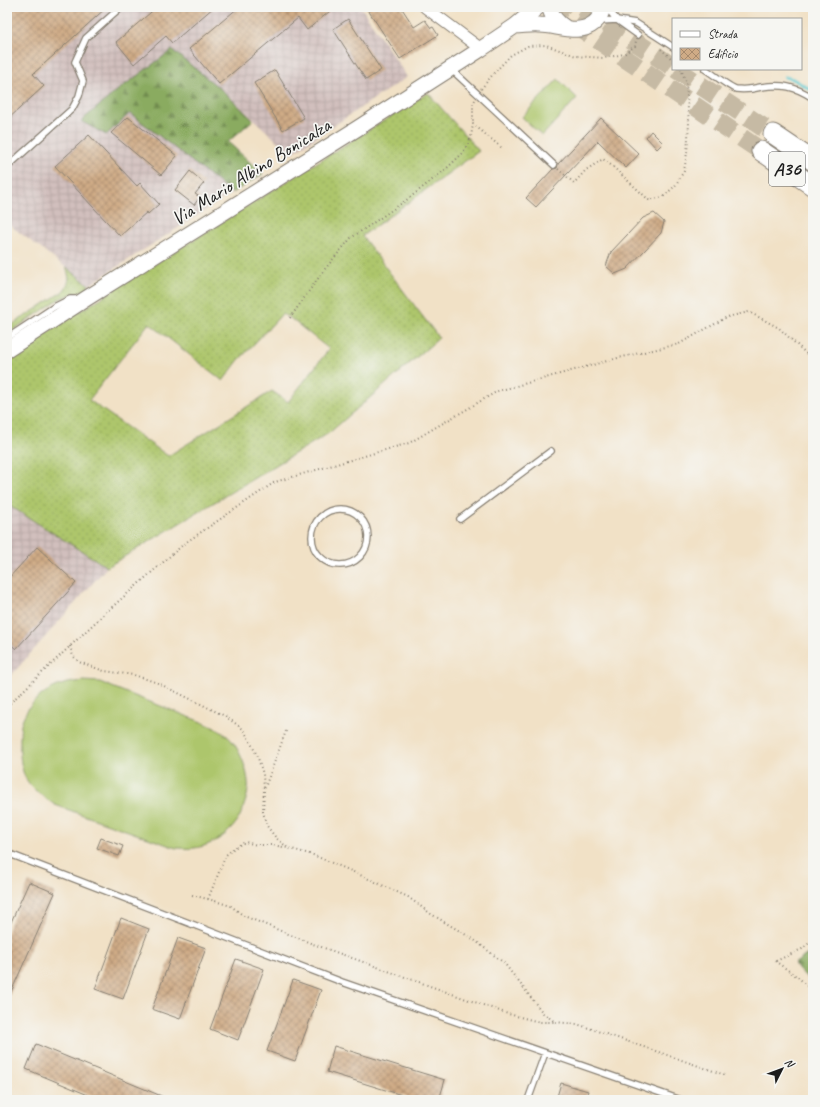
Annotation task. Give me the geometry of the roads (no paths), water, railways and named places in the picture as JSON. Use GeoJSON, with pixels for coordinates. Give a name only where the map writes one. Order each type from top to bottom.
{"type":"FeatureCollection","features":[{"type":"Feature","properties":{"kind":"highway","name":"A36"},"geometry":{"type":"LineString","coordinates":[[773,134],[813,161]]}},
{"type":"Feature","properties":{"kind":"highway","name":"A36"},"geometry":{"type":"LineString","coordinates":[[761,151],[813,186]]}},
{"type":"Feature","properties":{"kind":"main road","name":"Via Mario Albino Bonicalza"},"geometry":{"type":"LineString","coordinates":[[7,350],[481,49],[515,26],[538,7]]}},
{"type":"Feature","properties":{"kind":"main road"},"geometry":{"type":"LineString","coordinates":[[549,7],[554,19],[566,28]]}},
{"type":"Feature","properties":{"kind":"main road"},"geometry":{"type":"LineString","coordinates":[[596,21],[600,16],[603,7]]}},
{"type":"Feature","properties":{"kind":"main road","name":"Via Mario Albino Bonicalza"},"geometry":{"type":"LineString","coordinates":[[515,26],[539,24],[579,30],[596,21]]}},
{"type":"Feature","properties":{"kind":"street"},"geometry":{"type":"LineString","coordinates":[[425,7],[481,49]]}},
{"type":"Feature","properties":{"kind":"lane"},"geometry":{"type":"LineString","coordinates":[[7,167],[72,108],[79,96],[83,81],[75,62],[86,38],[121,7]]}},
{"type":"Feature","properties":{"kind":"lane"},"geometry":{"type":"LineString","coordinates":[[606,7],[617,20],[638,35]]}},
{"type":"Feature","properties":{"kind":"lane"},"geometry":{"type":"LineString","coordinates":[[596,21],[617,20],[636,23],[672,47]]}},
{"type":"Feature","properties":{"kind":"lane"},"geometry":{"type":"LineString","coordinates":[[450,69],[554,165]]}},
{"type":"Feature","properties":{"kind":"lane"},"geometry":{"type":"LineString","coordinates":[[706,70],[734,89],[789,86],[813,98]]}},
{"type":"Feature","properties":{"kind":"lane"},"geometry":{"type":"LineString","coordinates":[[7,338],[54,307],[70,299],[87,298]]}},
{"type":"Feature","properties":{"kind":"lane"},"geometry":{"type":"LineString","coordinates":[[460,519],[551,451]]}},
{"type":"Feature","properties":{"kind":"lane"},"geometry":{"type":"LineString","coordinates":[[341,509],[350,511],[360,518],[365,525],[367,533],[366,545],[360,555],[351,562],[342,564],[331,563],[321,557],[314,547],[312,536],[315,524],[322,515],[330,511],[341,509]]}},
{"type":"Feature","properties":{"kind":"lane"},"geometry":{"type":"LineString","coordinates":[[7,853],[342,982],[681,1100]]}},
{"type":"Feature","properties":{"kind":"lane"},"geometry":{"type":"LineString","coordinates":[[528,1100],[545,1053]]}},
{"type":"Feature","properties":{"kind":"waterway"},"geometry":{"type":"LineString","coordinates":[[785,77],[793,79],[813,91]]}},
{"type":"Feature","properties":{"kind":"tunnel"},"geometry":{"type":"LineString","coordinates":[[550,7],[761,151]]}},
{"type":"Feature","properties":{"kind":"tunnel"},"geometry":{"type":"LineString","coordinates":[[583,7],[672,66]]}},
{"type":"Feature","properties":{"kind":"tunnel"},"geometry":{"type":"LineString","coordinates":[[677,70],[773,134]]}}]}
